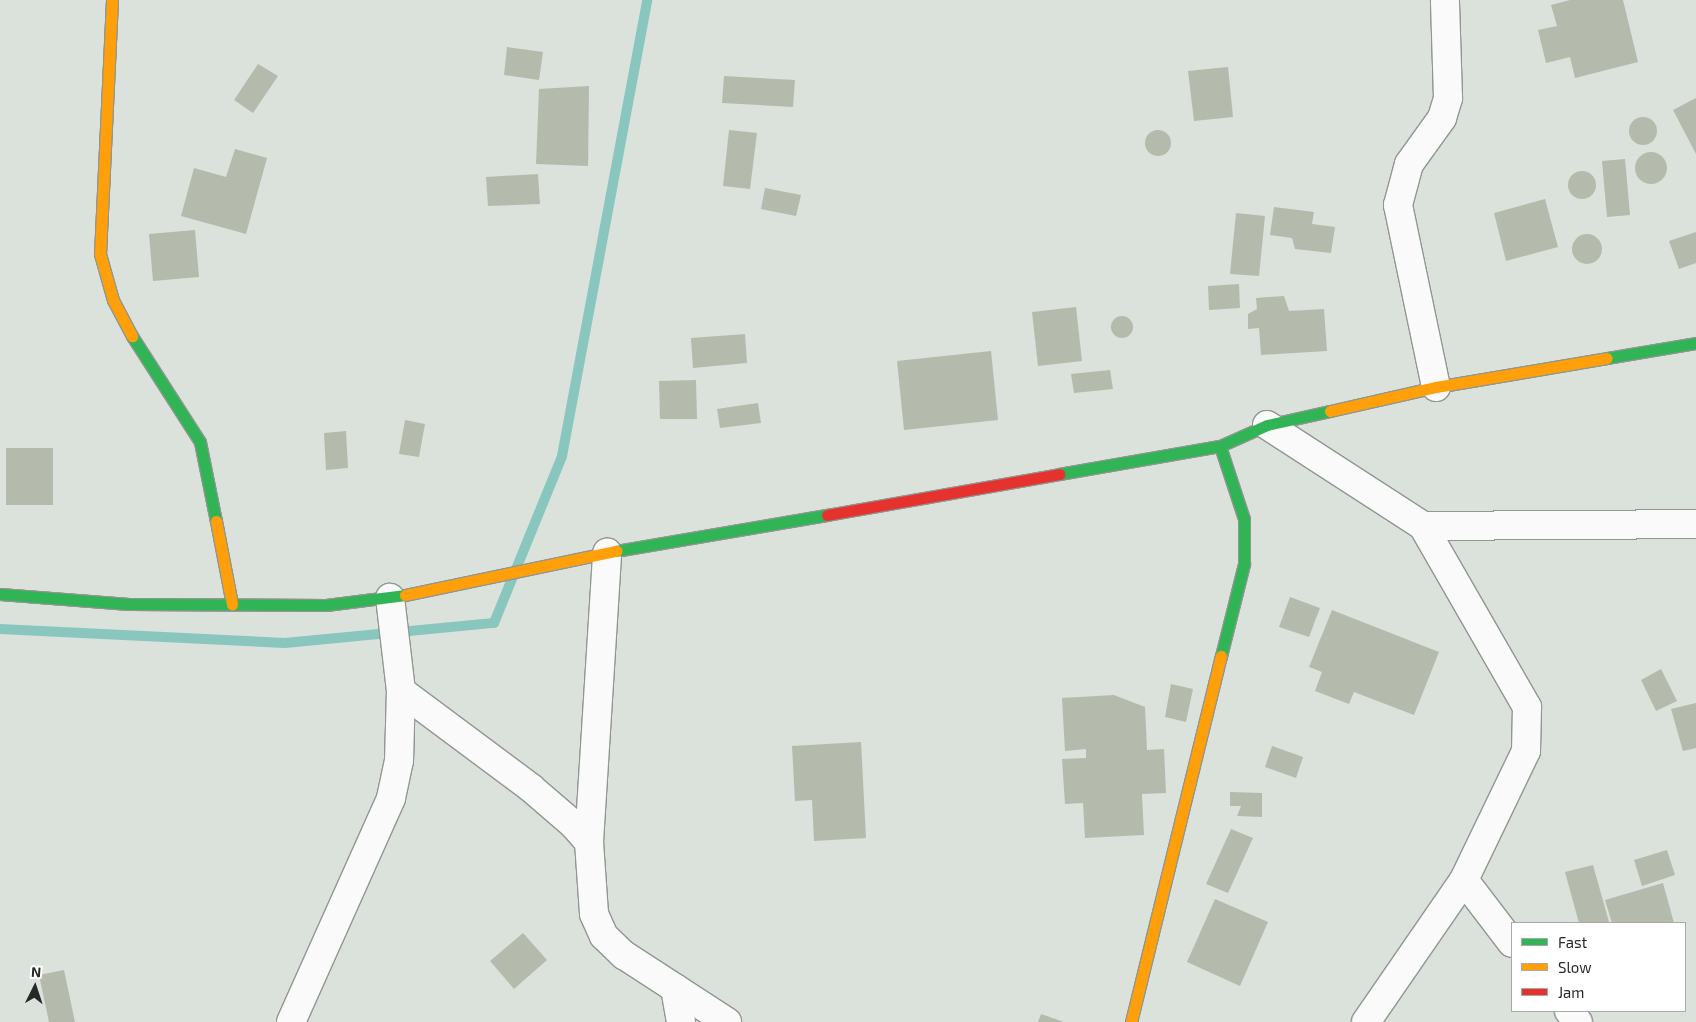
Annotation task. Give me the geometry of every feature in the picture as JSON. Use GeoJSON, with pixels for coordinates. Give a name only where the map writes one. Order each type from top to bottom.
{"type":"FeatureCollection","features":[{"type":"Feature","properties":{"kind":"street"},"geometry":{"type":"LineString","coordinates":[[112,0],[105,76],[100,254],[113,300],[132,336],[200,442],[232,604]]}},
{"type":"Feature","properties":{"kind":"street"},"geometry":{"type":"LineString","coordinates":[[1436,386],[1398,205],[1409,164],[1442,118],[1448,98],[1445,0]]}},
{"type":"Feature","properties":{"kind":"street"},"geometry":{"type":"LineString","coordinates":[[0,594],[129,604],[326,605],[390,598],[607,553],[1220,446],[1267,425],[1436,386],[1696,342]]}},
{"type":"Feature","properties":{"kind":"street"},"geometry":{"type":"LineString","coordinates":[[1267,425],[1423,526],[1527,706],[1529,728],[1526,751],[1464,880],[1366,1022]]}},
{"type":"Feature","properties":{"kind":"street"},"geometry":{"type":"LineString","coordinates":[[1130,1022],[1244,564],[1244,520],[1220,446]]}},
{"type":"Feature","properties":{"kind":"street"},"geometry":{"type":"LineString","coordinates":[[1423,526],[1696,524]]}},
{"type":"Feature","properties":{"kind":"street"},"geometry":{"type":"LineString","coordinates":[[607,553],[589,842],[594,914],[604,936],[624,955],[727,1022]]}},
{"type":"Feature","properties":{"kind":"street"},"geometry":{"type":"LineString","coordinates":[[291,1022],[391,798],[399,761],[401,691],[390,598]]}},
{"type":"Feature","properties":{"kind":"street"},"geometry":{"type":"LineString","coordinates":[[401,691],[531,788],[589,842]]}},
{"type":"Feature","properties":{"kind":"street"},"geometry":{"type":"LineString","coordinates":[[1464,880],[1511,942]]}},
{"type":"Feature","properties":{"kind":"street"},"geometry":{"type":"LineString","coordinates":[[675,988],[682,1022]]}},
{"type":"Feature","properties":{"kind":"street"},"geometry":{"type":"LineString","coordinates":[[1570,1012],[1578,1022]]}},
{"type":"Feature","properties":{"kind":"building"},"geometry":{"type":"Polygon","coordinates":[[[1570,0],[1623,0],[1638,62],[1575,78],[1570,57],[1546,63],[1538,30],[1557,26],[1551,5],[1570,0]]]}},
{"type":"Feature","properties":{"kind":"building"},"geometry":{"type":"Polygon","coordinates":[[[507,47],[543,52],[539,80],[504,75],[507,47]]]}},
{"type":"Feature","properties":{"kind":"building"},"geometry":{"type":"Polygon","coordinates":[[[258,64],[278,76],[253,113],[234,100],[258,64]]]}},
{"type":"Feature","properties":{"kind":"building"},"geometry":{"type":"Polygon","coordinates":[[[1228,67],[1233,117],[1194,121],[1188,71],[1228,67]]]}},
{"type":"Feature","properties":{"kind":"building"},"geometry":{"type":"Polygon","coordinates":[[[724,76],[795,80],[793,107],[722,103],[724,76]]]}},
{"type":"Feature","properties":{"kind":"building"},"geometry":{"type":"Polygon","coordinates":[[[589,86],[588,166],[536,164],[539,89],[589,86]]]}},
{"type":"Feature","properties":{"kind":"building"},"geometry":{"type":"Polygon","coordinates":[[[1696,98],[1696,154],[1673,110],[1696,98]]]}},
{"type":"Feature","properties":{"kind":"building"},"geometry":{"type":"Polygon","coordinates":[[[1643,117],[1653,121],[1657,131],[1653,141],[1643,145],[1633,141],[1629,131],[1633,121],[1643,117]]]}},
{"type":"Feature","properties":{"kind":"building"},"geometry":{"type":"Polygon","coordinates":[[[729,130],[757,133],[750,189],[723,186],[729,130]]]}},
{"type":"Feature","properties":{"kind":"building"},"geometry":{"type":"Polygon","coordinates":[[[1158,130],[1167,134],[1171,143],[1167,152],[1158,156],[1149,152],[1145,143],[1149,134],[1158,130]]]}},
{"type":"Feature","properties":{"kind":"building"},"geometry":{"type":"Polygon","coordinates":[[[235,149],[267,158],[246,234],[181,216],[194,168],[226,177],[235,149]]]}},
{"type":"Feature","properties":{"kind":"building"},"geometry":{"type":"Polygon","coordinates":[[[1651,152],[1662,157],[1667,168],[1662,179],[1651,184],[1640,179],[1635,168],[1640,157],[1651,152]]]}},
{"type":"Feature","properties":{"kind":"building"},"geometry":{"type":"Polygon","coordinates":[[[1625,159],[1630,215],[1607,217],[1602,161],[1625,159]]]}},
{"type":"Feature","properties":{"kind":"building"},"geometry":{"type":"Polygon","coordinates":[[[1582,171],[1592,175],[1596,185],[1592,195],[1582,199],[1572,195],[1568,185],[1572,175],[1582,171]]]}},
{"type":"Feature","properties":{"kind":"building"},"geometry":{"type":"Polygon","coordinates":[[[538,174],[540,204],[488,206],[486,177],[538,174]]]}},
{"type":"Feature","properties":{"kind":"building"},"geometry":{"type":"Polygon","coordinates":[[[765,188],[801,195],[796,216],[761,209],[765,188]]]}},
{"type":"Feature","properties":{"kind":"building"},"geometry":{"type":"Polygon","coordinates":[[[1545,199],[1558,247],[1506,261],[1494,213],[1545,199]]]}},
{"type":"Feature","properties":{"kind":"building"},"geometry":{"type":"Polygon","coordinates":[[[1274,207],[1314,212],[1312,224],[1335,227],[1331,253],[1295,249],[1292,238],[1270,235],[1274,207]]]}},
{"type":"Feature","properties":{"kind":"building"},"geometry":{"type":"Polygon","coordinates":[[[1236,213],[1265,216],[1259,276],[1230,274],[1236,213]]]}},
{"type":"Feature","properties":{"kind":"building"},"geometry":{"type":"Polygon","coordinates":[[[195,230],[199,277],[153,281],[149,234],[195,230]]]}},
{"type":"Feature","properties":{"kind":"building"},"geometry":{"type":"Polygon","coordinates":[[[1696,232],[1696,263],[1679,269],[1669,241],[1696,232]]]}},
{"type":"Feature","properties":{"kind":"building"},"geometry":{"type":"Polygon","coordinates":[[[1587,234],[1593,235],[1601,243],[1601,255],[1593,263],[1587,264],[1581,263],[1573,255],[1572,249],[1573,243],[1581,235],[1587,234]]]}},
{"type":"Feature","properties":{"kind":"building"},"geometry":{"type":"Polygon","coordinates":[[[1239,284],[1240,308],[1209,310],[1208,286],[1239,284]]]}},
{"type":"Feature","properties":{"kind":"building"},"geometry":{"type":"Polygon","coordinates":[[[1284,296],[1289,311],[1324,309],[1327,351],[1261,355],[1259,328],[1248,329],[1248,314],[1257,309],[1256,298],[1284,296]]]}},
{"type":"Feature","properties":{"kind":"building"},"geometry":{"type":"Polygon","coordinates":[[[1076,307],[1082,361],[1038,366],[1032,312],[1076,307]]]}},
{"type":"Feature","properties":{"kind":"building"},"geometry":{"type":"Polygon","coordinates":[[[1122,316],[1130,319],[1133,327],[1130,335],[1122,338],[1114,335],[1111,327],[1114,319],[1122,316]]]}},
{"type":"Feature","properties":{"kind":"building"},"geometry":{"type":"Polygon","coordinates":[[[745,334],[747,363],[693,368],[691,338],[745,334]]]}},
{"type":"Feature","properties":{"kind":"building"},"geometry":{"type":"Polygon","coordinates":[[[991,351],[998,420],[904,430],[897,361],[991,351]]]}},
{"type":"Feature","properties":{"kind":"building"},"geometry":{"type":"Polygon","coordinates":[[[1110,370],[1113,389],[1074,393],[1071,374],[1110,370]]]}},
{"type":"Feature","properties":{"kind":"building"},"geometry":{"type":"Polygon","coordinates":[[[696,380],[697,419],[660,419],[659,381],[696,380]]]}},
{"type":"Feature","properties":{"kind":"building"},"geometry":{"type":"Polygon","coordinates":[[[758,403],[761,423],[720,428],[717,409],[758,403]]]}},
{"type":"Feature","properties":{"kind":"building"},"geometry":{"type":"Polygon","coordinates":[[[405,420],[425,424],[419,457],[399,454],[405,420]]]}},
{"type":"Feature","properties":{"kind":"building"},"geometry":{"type":"Polygon","coordinates":[[[346,431],[348,468],[326,470],[324,433],[346,431]]]}},
{"type":"Feature","properties":{"kind":"building"},"geometry":{"type":"Polygon","coordinates":[[[6,448],[53,448],[53,505],[6,505],[6,448]]]}},
{"type":"Feature","properties":{"kind":"building"},"geometry":{"type":"Polygon","coordinates":[[[1290,597],[1320,608],[1309,637],[1279,627],[1290,597]]]}},
{"type":"Feature","properties":{"kind":"building"},"geometry":{"type":"Polygon","coordinates":[[[1332,610],[1439,652],[1414,715],[1354,692],[1349,704],[1315,691],[1322,672],[1309,667],[1332,610]]]}},
{"type":"Feature","properties":{"kind":"building"},"geometry":{"type":"Polygon","coordinates":[[[1661,669],[1677,701],[1656,711],[1641,680],[1661,669]]]}},
{"type":"Feature","properties":{"kind":"building"},"geometry":{"type":"Polygon","coordinates":[[[1171,684],[1193,689],[1186,722],[1165,717],[1171,684]]]}},
{"type":"Feature","properties":{"kind":"building"},"geometry":{"type":"Polygon","coordinates":[[[1114,695],[1145,707],[1147,750],[1164,749],[1166,793],[1142,794],[1144,835],[1085,838],[1083,803],[1065,804],[1062,759],[1086,758],[1086,749],[1065,751],[1062,698],[1114,695]]]}},
{"type":"Feature","properties":{"kind":"building"},"geometry":{"type":"Polygon","coordinates":[[[1696,703],[1696,748],[1683,751],[1671,709],[1696,703]]]}},
{"type":"Feature","properties":{"kind":"building"},"geometry":{"type":"Polygon","coordinates":[[[861,742],[866,838],[814,841],[812,800],[795,801],[792,746],[861,742]]]}},
{"type":"Feature","properties":{"kind":"building"},"geometry":{"type":"Polygon","coordinates":[[[1272,746],[1303,757],[1296,778],[1265,767],[1272,746]]]}},
{"type":"Feature","properties":{"kind":"building"},"geometry":{"type":"Polygon","coordinates":[[[1230,792],[1262,793],[1262,817],[1237,816],[1241,806],[1230,806],[1230,792]]]}},
{"type":"Feature","properties":{"kind":"building"},"geometry":{"type":"Polygon","coordinates":[[[1231,829],[1253,838],[1228,893],[1206,884],[1231,829]]]}},
{"type":"Feature","properties":{"kind":"building"},"geometry":{"type":"Polygon","coordinates":[[[1667,850],[1675,875],[1642,886],[1634,860],[1667,850]]]}},
{"type":"Feature","properties":{"kind":"building"},"geometry":{"type":"Polygon","coordinates":[[[1593,865],[1609,922],[1579,922],[1565,872],[1593,865]]]}},
{"type":"Feature","properties":{"kind":"building"},"geometry":{"type":"Polygon","coordinates":[[[1663,883],[1674,922],[1612,922],[1605,900],[1663,883]]]}},
{"type":"Feature","properties":{"kind":"building"},"geometry":{"type":"Polygon","coordinates":[[[1215,899],[1268,922],[1240,986],[1187,962],[1215,899]]]}},
{"type":"Feature","properties":{"kind":"building"},"geometry":{"type":"Polygon","coordinates":[[[523,933],[547,960],[514,989],[490,961],[523,933]]]}},
{"type":"Feature","properties":{"kind":"building"},"geometry":{"type":"Polygon","coordinates":[[[64,970],[75,1022],[49,1022],[39,975],[64,970]]]}},
{"type":"Feature","properties":{"kind":"building"},"geometry":{"type":"Polygon","coordinates":[[[1041,1014],[1064,1022],[1038,1022],[1041,1014]]]}},
{"type":"Feature","properties":{"kind":"waterway"},"geometry":{"type":"LineString","coordinates":[[0,629],[285,643],[494,623],[562,456],[647,0]]}},
{"type":"Feature","properties":{"kind":"traffic: fast"},"geometry":{"type":"LineString","coordinates":[[132,336],[200,442],[216,521]]}},
{"type":"Feature","properties":{"kind":"traffic: fast"},"geometry":{"type":"LineString","coordinates":[[1607,358],[1696,343]]}},
{"type":"Feature","properties":{"kind":"traffic: fast"},"geometry":{"type":"LineString","coordinates":[[1059,474],[1220,446],[1267,425],[1330,411]]}},
{"type":"Feature","properties":{"kind":"traffic: fast"},"geometry":{"type":"LineString","coordinates":[[1220,446],[1244,519],[1244,564],[1221,656]]}},
{"type":"Feature","properties":{"kind":"traffic: fast"},"geometry":{"type":"LineString","coordinates":[[616,551],[827,515]]}},
{"type":"Feature","properties":{"kind":"traffic: fast"},"geometry":{"type":"LineString","coordinates":[[0,594],[129,604],[326,605],[405,595]]}},
{"type":"Feature","properties":{"kind":"traffic: slow"},"geometry":{"type":"LineString","coordinates":[[112,0],[100,254],[113,300],[132,336]]}},
{"type":"Feature","properties":{"kind":"traffic: slow"},"geometry":{"type":"LineString","coordinates":[[1330,411],[1436,387],[1607,358]]}},
{"type":"Feature","properties":{"kind":"traffic: slow"},"geometry":{"type":"LineString","coordinates":[[216,521],[232,604]]}},
{"type":"Feature","properties":{"kind":"traffic: slow"},"geometry":{"type":"LineString","coordinates":[[405,595],[616,551]]}},
{"type":"Feature","properties":{"kind":"traffic: slow"},"geometry":{"type":"LineString","coordinates":[[1131,1022],[1221,656]]}},
{"type":"Feature","properties":{"kind":"traffic: jam"},"geometry":{"type":"LineString","coordinates":[[827,515],[1059,474]]}}]}
